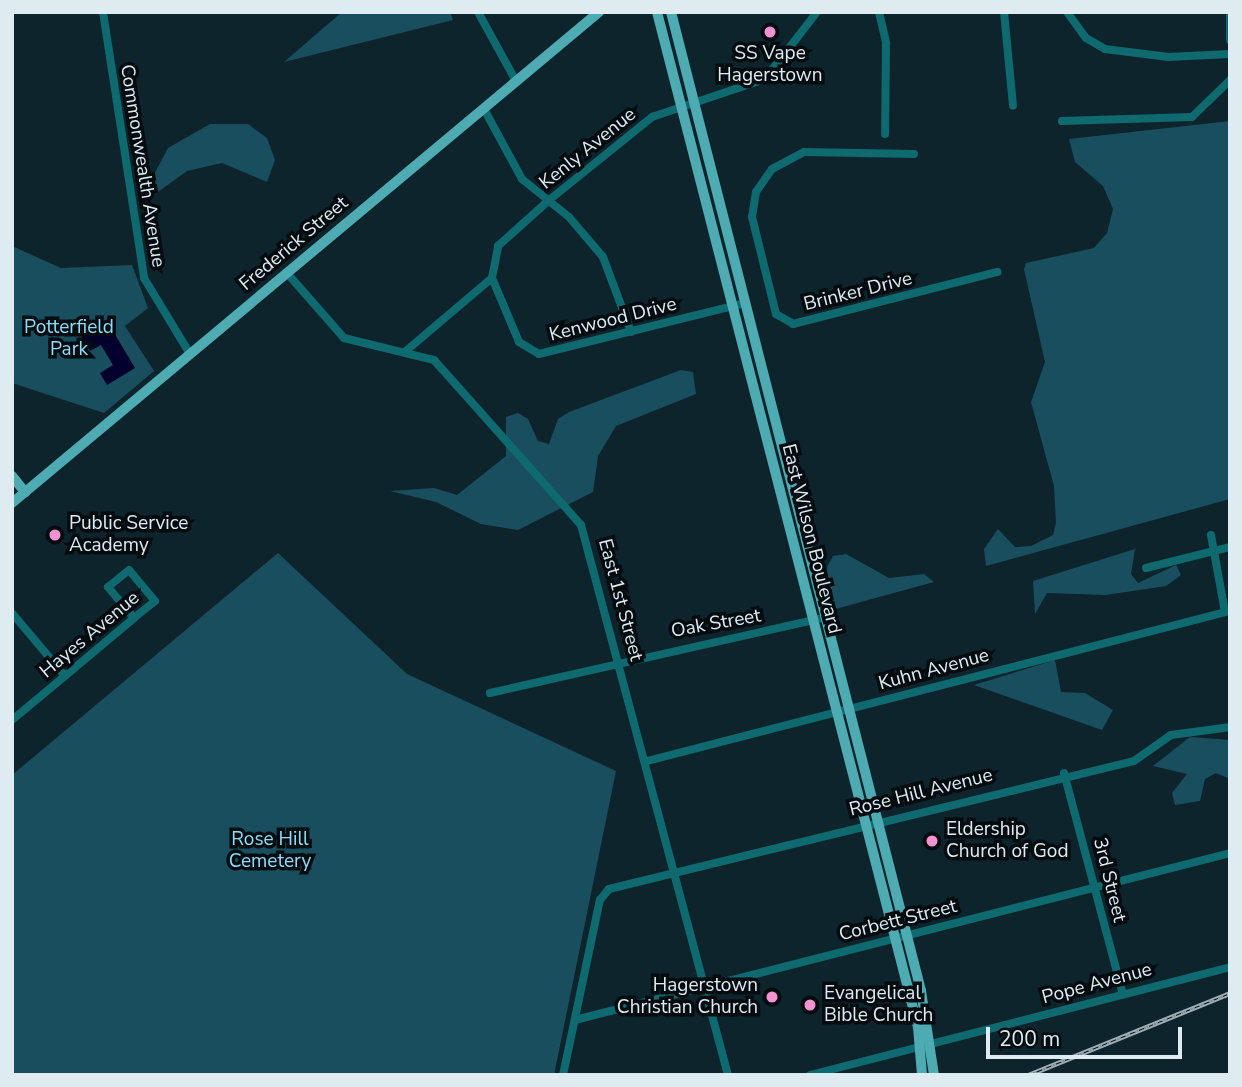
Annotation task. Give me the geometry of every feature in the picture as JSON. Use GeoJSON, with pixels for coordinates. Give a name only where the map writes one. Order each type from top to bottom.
{"type":"FeatureCollection","features":[{"type":"Feature","properties":{"kind":"main road","name":"Frederick Street"},"geometry":{"type":"LineString","coordinates":[[12,503],[598,12]]}},
{"type":"Feature","properties":{"kind":"main road"},"geometry":{"type":"LineString","coordinates":[[660,12],[672,44],[679,46]]}},
{"type":"Feature","properties":{"kind":"main road","name":"East Wilson Boulevard"},"geometry":{"type":"LineString","coordinates":[[660,12],[681,106],[813,620],[843,710]]}},
{"type":"Feature","properties":{"kind":"main road","name":"East Wilson Boulevard"},"geometry":{"type":"LineString","coordinates":[[671,12],[826,617],[843,710],[933,1075]]}},
{"type":"Feature","properties":{"kind":"main road"},"geometry":{"type":"LineString","coordinates":[[12,476],[25,492]]}},
{"type":"Feature","properties":{"kind":"main road","name":"East Wilson Boulevard"},"geometry":{"type":"LineString","coordinates":[[922,1075],[927,1045]]}},
{"type":"Feature","properties":{"kind":"street","name":"Commonwealth Avenue"},"geometry":{"type":"LineString","coordinates":[[103,12],[144,278],[191,354]]}},
{"type":"Feature","properties":{"kind":"street"},"geometry":{"type":"LineString","coordinates":[[478,12],[516,81]]}},
{"type":"Feature","properties":{"kind":"street","name":"Kenly Avenue"},"geometry":{"type":"LineString","coordinates":[[492,278],[498,246],[638,127],[681,106],[765,79],[817,12]]}},
{"type":"Feature","properties":{"kind":"street"},"geometry":{"type":"LineString","coordinates":[[879,12],[887,43],[885,134]]}},
{"type":"Feature","properties":{"kind":"street"},"geometry":{"type":"LineString","coordinates":[[1004,12],[1013,106]]}},
{"type":"Feature","properties":{"kind":"street"},"geometry":{"type":"LineString","coordinates":[[1067,12],[1086,38],[1105,49],[1168,57],[1230,54]]}},
{"type":"Feature","properties":{"kind":"street"},"geometry":{"type":"LineString","coordinates":[[1230,15],[1230,40]]}},
{"type":"Feature","properties":{"kind":"street"},"geometry":{"type":"LineString","coordinates":[[1062,121],[1192,117],[1230,80]]}},
{"type":"Feature","properties":{"kind":"street"},"geometry":{"type":"LineString","coordinates":[[484,109],[515,169],[603,257],[631,332]]}},
{"type":"Feature","properties":{"kind":"street","name":"Brinker Drive"},"geometry":{"type":"LineString","coordinates":[[914,154],[804,152],[772,169],[756,192],[752,217],[776,314],[793,324],[997,272]]}},
{"type":"Feature","properties":{"kind":"street","name":"East 1st Street"},"geometry":{"type":"LineString","coordinates":[[287,273],[344,338],[407,349],[434,360],[576,516],[594,558],[728,1075]]}},
{"type":"Feature","properties":{"kind":"street"},"geometry":{"type":"LineString","coordinates":[[407,349],[492,278]]}},
{"type":"Feature","properties":{"kind":"street","name":"Kenwood Drive"},"geometry":{"type":"LineString","coordinates":[[492,278],[519,342],[531,352],[631,332],[745,303]]}},
{"type":"Feature","properties":{"kind":"street"},"geometry":{"type":"LineString","coordinates":[[1211,535],[1227,612]]}},
{"type":"Feature","properties":{"kind":"street"},"geometry":{"type":"LineString","coordinates":[[1146,568],[1230,547]]}},
{"type":"Feature","properties":{"kind":"street","name":"Hayes Avenue"},"geometry":{"type":"LineString","coordinates":[[12,720],[155,601],[129,570],[108,587],[134,618]]}},
{"type":"Feature","properties":{"kind":"street","name":"Kuhn Avenue"},"geometry":{"type":"LineString","coordinates":[[647,761],[1227,612]]}},
{"type":"Feature","properties":{"kind":"street"},"geometry":{"type":"LineString","coordinates":[[12,613],[65,676]]}},
{"type":"Feature","properties":{"kind":"street","name":"Oak Street"},"geometry":{"type":"LineString","coordinates":[[490,693],[620,660],[826,617]]}},
{"type":"Feature","properties":{"kind":"street"},"geometry":{"type":"LineString","coordinates":[[12,632],[22,624]]}},
{"type":"Feature","properties":{"kind":"street","name":"Rose Hill Avenue"},"geometry":{"type":"LineString","coordinates":[[575,1020],[600,900],[614,888],[1064,773],[1142,758],[1171,734],[1230,727]]}},
{"type":"Feature","properties":{"kind":"street","name":"3rd Street"},"geometry":{"type":"LineString","coordinates":[[1064,773],[1123,994]]}},
{"type":"Feature","properties":{"kind":"street","name":"Corbett Street"},"geometry":{"type":"LineString","coordinates":[[575,1020],[1230,853]]}},
{"type":"Feature","properties":{"kind":"street","name":"Pope Avenue"},"geometry":{"type":"LineString","coordinates":[[810,1075],[1230,967]]}},
{"type":"Feature","properties":{"kind":"street"},"geometry":{"type":"LineString","coordinates":[[564,1075],[575,1020]]}},
{"type":"Feature","properties":{"kind":"green space"},"geometry":{"type":"Polygon","coordinates":[[[342,12],[450,12],[453,20],[284,62],[342,12]]]}},
{"type":"Feature","properties":{"kind":"green space"},"geometry":{"type":"Polygon","coordinates":[[[1230,121],[1230,499],[986,566],[984,549],[998,529],[1015,547],[1031,546],[1053,535],[1056,523],[1054,486],[1031,402],[1045,362],[1024,269],[1026,263],[1094,248],[1107,233],[1113,209],[1103,186],[1075,162],[1069,139],[1230,121]]]}},
{"type":"Feature","properties":{"kind":"green space"},"geometry":{"type":"Polygon","coordinates":[[[210,124],[248,124],[267,138],[275,160],[267,182],[222,163],[187,171],[158,192],[149,184],[168,148],[210,124]]]}},
{"type":"Feature","properties":{"kind":"green space","name":"Potterfield Park"},"geometry":{"type":"Polygon","coordinates":[[[12,246],[61,268],[132,265],[148,308],[125,326],[154,371],[104,413],[12,383],[12,246]]]}},
{"type":"Feature","properties":{"kind":"green space"},"geometry":{"type":"Polygon","coordinates":[[[681,370],[693,372],[696,394],[616,426],[598,456],[593,492],[518,530],[481,524],[436,502],[390,491],[434,488],[457,495],[506,456],[506,417],[518,413],[528,419],[538,441],[549,444],[558,419],[569,412],[681,370]]]}},
{"type":"Feature","properties":{"kind":"green space"},"geometry":{"type":"Polygon","coordinates":[[[1135,549],[1131,574],[1138,583],[1176,565],[1181,575],[1166,586],[1106,595],[1047,593],[1035,614],[1033,581],[1135,549]]]}},
{"type":"Feature","properties":{"kind":"green space","name":"Rose Hill Cemetery"},"geometry":{"type":"Polygon","coordinates":[[[278,553],[407,674],[616,771],[554,1075],[12,1075],[12,775],[278,553]]]}},
{"type":"Feature","properties":{"kind":"green space"},"geometry":{"type":"Polygon","coordinates":[[[846,554],[889,578],[924,574],[934,582],[828,611],[827,567],[833,556],[846,554]]]}},
{"type":"Feature","properties":{"kind":"green space"},"geometry":{"type":"Polygon","coordinates":[[[1055,660],[1061,692],[1085,693],[1113,710],[1102,730],[974,685],[1055,660]]]}},
{"type":"Feature","properties":{"kind":"green space"},"geometry":{"type":"Polygon","coordinates":[[[1190,737],[1230,740],[1230,779],[1216,773],[1205,779],[1200,801],[1175,805],[1172,793],[1187,774],[1153,766],[1190,737]]]}},
{"type":"Feature","properties":{"kind":"shaded area"},"geometry":{"type":"Polygon","coordinates":[[[89,326],[95,335],[110,326],[135,368],[107,385],[100,373],[113,365],[101,345],[90,351],[79,332],[89,326]]]}},
{"type":"Feature","properties":{"kind":"railway"},"geometry":{"type":"LineString","coordinates":[[1028,1075],[1230,993]]}},
{"type":"Feature","properties":{"kind":"place","name":"SS Vape Hagerstown"},"geometry":{"type":"Point","coordinates":[770,32]}},
{"type":"Feature","properties":{"kind":"place","name":"Public Service Academy"},"geometry":{"type":"Point","coordinates":[55,535]}},
{"type":"Feature","properties":{"kind":"place","name":"Eldership Church of God"},"geometry":{"type":"Point","coordinates":[932,841]}},
{"type":"Feature","properties":{"kind":"place","name":"Hagerstown Christian Church"},"geometry":{"type":"Point","coordinates":[772,997]}},
{"type":"Feature","properties":{"kind":"place","name":"Evangelical Bible Church"},"geometry":{"type":"Point","coordinates":[810,1005]}}]}
